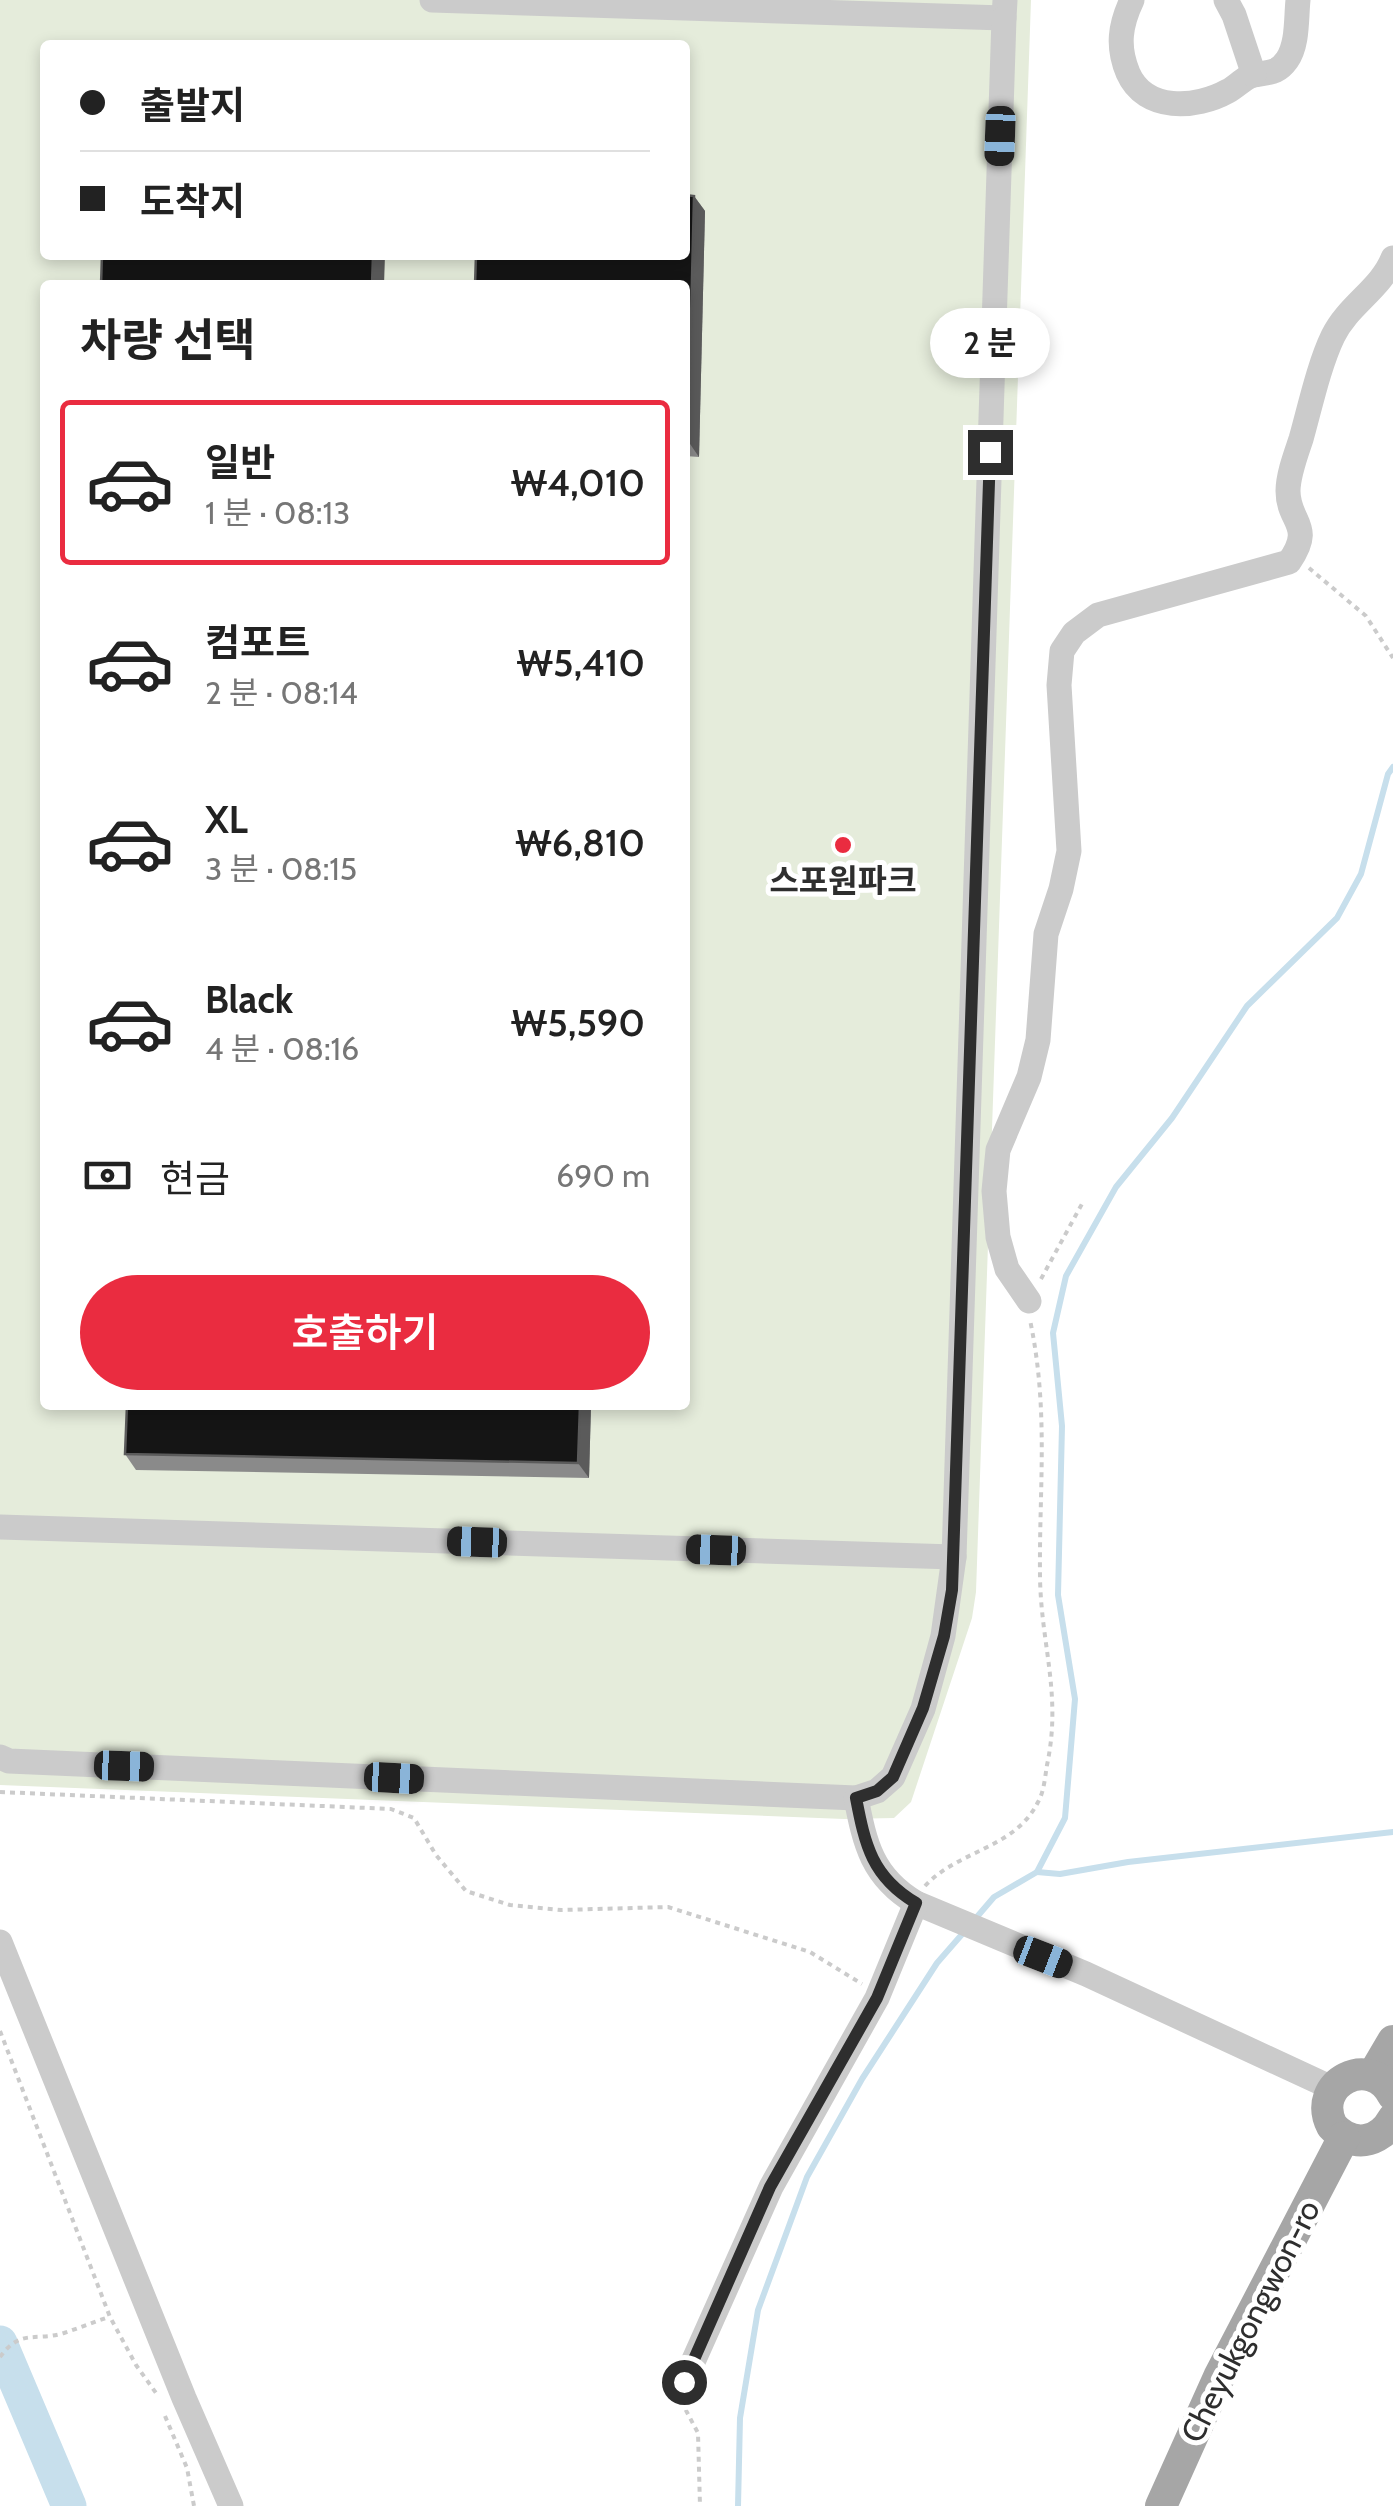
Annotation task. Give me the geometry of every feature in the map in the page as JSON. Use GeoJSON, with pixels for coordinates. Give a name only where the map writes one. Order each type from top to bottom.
{"type":"FeatureCollection","features":[{"type":"Feature","properties":{"kind":"main road"},"geometry":{"type":"LineString","coordinates":[[1390,2104],[1350,2074],[1332,2088],[1327,2103],[1328,2119],[1344,2137],[1364,2141],[1383,2134],[1390,2104],[1393,2040]]}},
{"type":"Feature","properties":{"kind":"main road","name":"Cheyukgongwon-ro"},"geometry":{"type":"LineString","coordinates":[[1161,2506],[1219,2376],[1344,2137]]}},
{"type":"Feature","properties":{"kind":"street"},"geometry":{"type":"LineString","coordinates":[[0,1757],[9,1762],[856,1798],[877,1791],[893,1777],[923,1708],[944,1636],[954,1557],[1004,9],[432,0]]}},
{"type":"Feature","properties":{"kind":"street"},"geometry":{"type":"LineString","coordinates":[[1132,0],[1120,24],[1122,60],[1133,85],[1144,97],[1169,103],[1224,94],[1254,74],[1271,74],[1284,64],[1293,48],[1298,0]]}},
{"type":"Feature","properties":{"kind":"street"},"geometry":{"type":"LineString","coordinates":[[1226,0],[1254,74]]}},
{"type":"Feature","properties":{"kind":"street"},"geometry":{"type":"LineString","coordinates":[[1030,1301],[1007,1269],[998,1236],[994,1190],[998,1150],[1029,1077],[1038,1040],[1046,934],[1068,851],[1059,685],[1062,651],[1074,633],[1098,615],[1289,562],[1300,546],[1300,523],[1288,493],[1333,337],[1354,304],[1386,275],[1393,258]]}},
{"type":"Feature","properties":{"kind":"street"},"geometry":{"type":"LineString","coordinates":[[0,1528],[954,1557]]}},
{"type":"Feature","properties":{"kind":"street"},"geometry":{"type":"LineString","coordinates":[[856,1798],[865,1846],[898,1892],[1332,2088]]}},
{"type":"Feature","properties":{"kind":"street"},"geometry":{"type":"LineString","coordinates":[[684,2382],[770,2187],[922,1905]]}},
{"type":"Feature","properties":{"kind":"street"},"geometry":{"type":"LineString","coordinates":[[0,1942],[176,2380],[232,2506]]}},
{"type":"Feature","properties":{"kind":"path"},"geometry":{"type":"LineString","coordinates":[[1294,556],[1366,616],[1393,658]]}},
{"type":"Feature","properties":{"kind":"path"},"geometry":{"type":"LineString","coordinates":[[922,1905],[926,1883],[948,1865],[994,1845],[1024,1826],[1040,1800],[1051,1746],[1054,1697],[1040,1580],[1044,1450],[1039,1364],[1028,1311],[1084,1202]]}},
{"type":"Feature","properties":{"kind":"path"},"geometry":{"type":"LineString","coordinates":[[0,1792],[391,1808],[414,1818],[436,1855],[466,1891],[510,1905],[561,1910],[668,1907],[810,1952],[862,1984],[880,1989]]}},
{"type":"Feature","properties":{"kind":"path"},"geometry":{"type":"LineString","coordinates":[[0,2031],[110,2317],[156,2392],[187,2468],[194,2506]]}},
{"type":"Feature","properties":{"kind":"path"},"geometry":{"type":"LineString","coordinates":[[0,2357],[13,2342],[25,2336],[61,2334],[110,2317]]}},
{"type":"Feature","properties":{"kind":"path"},"geometry":{"type":"LineString","coordinates":[[684,2382],[681,2405],[698,2433],[700,2506]]}},
{"type":"Feature","properties":{"kind":"green space","name":"스포원파크"},"geometry":{"type":"Polygon","coordinates":[[[0,0],[1031,0],[976,1592],[972,1618],[911,1802],[894,1818],[0,1785],[0,0]]]}},
{"type":"Feature","properties":{"kind":"building"},"geometry":{"type":"Polygon","coordinates":[[[690,196],[694,196],[690,359],[690,280],[475,280],[476,260],[690,260],[690,196]]]}},
{"type":"Feature","properties":{"kind":"building"},"geometry":{"type":"Polygon","coordinates":[[[102,260],[373,260],[372,280],[101,280],[102,260]]]}},
{"type":"Feature","properties":{"kind":"building"},"geometry":{"type":"Polygon","coordinates":[[[127,1410],[580,1410],[578,1463],[125,1454],[127,1410]]]}},
{"type":"Feature","properties":{"kind":"waterway"},"geometry":{"type":"LineString","coordinates":[[976,1918],[994,1897],[1037,1872],[1065,1818],[1075,1699],[1058,1595],[1062,1426],[1053,1333],[1066,1276],[1116,1187],[1172,1118],[1247,1006],[1337,918],[1361,874],[1393,767]]}},
{"type":"Feature","properties":{"kind":"waterway"},"geometry":{"type":"LineString","coordinates":[[1037,1872],[1060,1874],[1128,1862],[1393,1832]]}},
{"type":"Feature","properties":{"kind":"waterway"},"geometry":{"type":"LineString","coordinates":[[738,2506],[740,2418],[758,2310],[807,2177],[862,2079],[937,1963],[964,1932]]}},
{"type":"Feature","properties":{"kind":"waterway"},"geometry":{"type":"LineString","coordinates":[[0,2343],[69,2506]]}},
{"type":"Feature","properties":{"kind":"place","name":"스포원파크"},"geometry":{"type":"Point","coordinates":[843,845]}},
{"type":"Feature","properties":{"kind":"route"},"geometry":{"type":"LineString","coordinates":[[684,2382],[770,2187],[877,1998],[916,1903],[882,1875],[865,1846],[856,1798],[877,1791],[893,1777],[923,1708],[944,1636],[952,1590],[990,452]]}}]}
